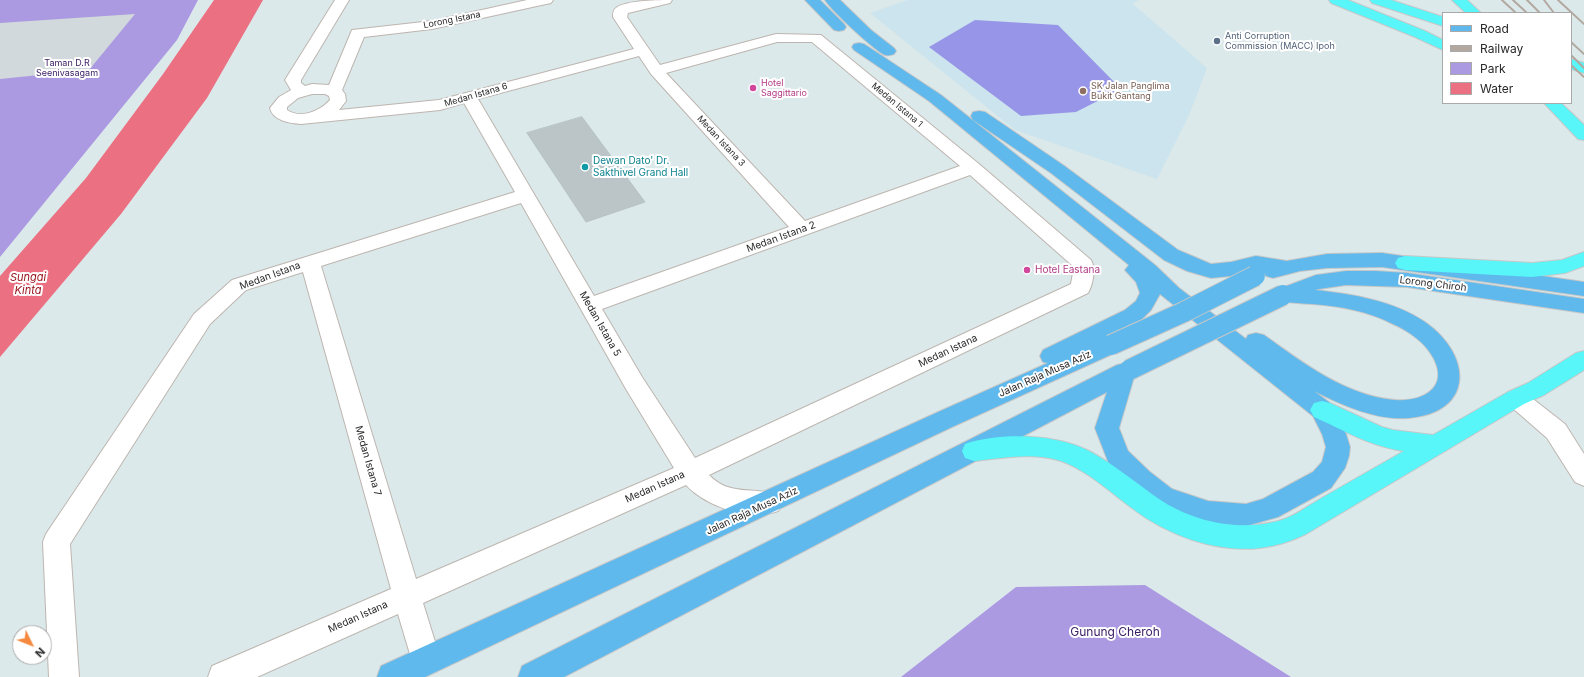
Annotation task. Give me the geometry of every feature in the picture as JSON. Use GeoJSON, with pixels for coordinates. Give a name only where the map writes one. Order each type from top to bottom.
{"type":"FeatureCollection","features":[{"type":"Feature","properties":{"kind":"highway"},"geometry":{"type":"LineString","coordinates":[[1336,0],[1420,34],[1442,45]]}},
{"type":"Feature","properties":{"kind":"highway"},"geometry":{"type":"LineString","coordinates":[[1377,0],[1416,9],[1442,13]]}},
{"type":"Feature","properties":{"kind":"highway"},"geometry":{"type":"LineString","coordinates":[[1402,0],[1416,9],[1442,22]]}},
{"type":"Feature","properties":{"kind":"highway"},"geometry":{"type":"LineString","coordinates":[[1444,0],[1457,12]]}},
{"type":"Feature","properties":{"kind":"highway"},"geometry":{"type":"LineString","coordinates":[[1459,0],[1473,12]]}},
{"type":"Feature","properties":{"kind":"highway"},"geometry":{"type":"LineString","coordinates":[[1572,54],[1584,59]]}},
{"type":"Feature","properties":{"kind":"highway"},"geometry":{"type":"LineString","coordinates":[[1572,64],[1584,68]]}},
{"type":"Feature","properties":{"kind":"highway"},"geometry":{"type":"LineString","coordinates":[[1558,104],[1584,135]]}},
{"type":"Feature","properties":{"kind":"highway"},"geometry":{"type":"LineString","coordinates":[[1559,104],[1584,114]]}},
{"type":"Feature","properties":{"kind":"highway"},"geometry":{"type":"LineString","coordinates":[[1405,263],[1532,270],[1565,266],[1584,259]]}},
{"type":"Feature","properties":{"kind":"highway"},"geometry":{"type":"LineString","coordinates":[[974,450],[1031,446],[1048,448],[1067,453],[1085,461],[1168,518],[1204,531],[1231,537],[1253,538],[1276,534],[1297,526],[1516,398],[1536,389],[1584,359]]}},
{"type":"Feature","properties":{"kind":"highway"},"geometry":{"type":"LineString","coordinates":[[1322,410],[1376,435],[1393,440],[1436,444]]}},
{"type":"Feature","properties":{"kind":"main road"},"geometry":{"type":"LineString","coordinates":[[812,0],[859,47],[1124,260],[1145,280],[1150,293],[1144,305],[1134,315],[937,413],[873,454]]}},
{"type":"Feature","properties":{"kind":"main road"},"geometry":{"type":"LineString","coordinates":[[832,0],[878,42],[979,116],[1057,169],[1171,255],[1194,266],[1210,271],[1231,270],[1256,263],[1286,267]]}},
{"type":"Feature","properties":{"kind":"main road"},"geometry":{"type":"LineString","coordinates":[[859,47],[934,98],[1148,270],[1172,293],[1322,410],[1334,434],[1338,448],[1337,456],[1332,468],[1322,480],[1270,509],[1246,515],[1208,512],[1163,497],[1141,480],[1118,457],[1107,428],[1127,370]]}},
{"type":"Feature","properties":{"kind":"main road"},"geometry":{"type":"LineString","coordinates":[[979,116],[1188,292],[1298,371],[1331,389],[1375,406],[1408,410],[1432,404],[1442,397],[1449,383],[1448,366],[1443,354],[1435,343],[1412,324],[1388,313],[1347,301],[1319,296],[1283,295]]}},
{"type":"Feature","properties":{"kind":"main road","name":"Lorong Chiroh"},"geometry":{"type":"LineString","coordinates":[[1286,267],[1318,261],[1348,259],[1382,260],[1584,289]]}},
{"type":"Feature","properties":{"kind":"main road","name":"Jalan Raja Musa Aziz"},"geometry":{"type":"LineString","coordinates":[[392,677],[769,503],[944,420],[1184,312],[1255,276],[1286,267]]}},
{"type":"Feature","properties":{"kind":"main road","name":"Lorong Chiroh"},"geometry":{"type":"LineString","coordinates":[[974,450],[1127,370],[1283,295],[1316,282],[1346,278],[1407,280],[1584,306]]}},
{"type":"Feature","properties":{"kind":"main road"},"geometry":{"type":"LineString","coordinates":[[533,677],[974,450]]}},
{"type":"Feature","properties":{"kind":"street"},"geometry":{"type":"LineString","coordinates":[[303,91],[293,84],[293,80],[342,0]]}},
{"type":"Feature","properties":{"kind":"street"},"geometry":{"type":"LineString","coordinates":[[306,118],[330,109],[336,96],[357,37],[351,26],[356,0]]}},
{"type":"Feature","properties":{"kind":"street","name":"Lorong Istana"},"geometry":{"type":"LineString","coordinates":[[351,26],[432,25],[546,0]]}},
{"type":"Feature","properties":{"kind":"street"},"geometry":{"type":"LineString","coordinates":[[622,9],[665,0]]}},
{"type":"Feature","properties":{"kind":"street","name":"Medan Istana 3"},"geometry":{"type":"LineString","coordinates":[[622,9],[642,52],[656,71],[802,229]]}},
{"type":"Feature","properties":{"kind":"street","name":"Medan Istana 1"},"geometry":{"type":"LineString","coordinates":[[656,71],[776,38],[816,38],[973,168],[1084,265],[1082,288]]}},
{"type":"Feature","properties":{"kind":"street","name":"Medan Istana 6"},"geometry":{"type":"LineString","coordinates":[[280,103],[278,112],[288,118],[306,118],[440,106],[469,96],[642,52]]}},
{"type":"Feature","properties":{"kind":"street"},"geometry":{"type":"LineString","coordinates":[[280,103],[283,83],[308,56]]}},
{"type":"Feature","properties":{"kind":"street"},"geometry":{"type":"LineString","coordinates":[[280,103],[294,94],[303,91],[320,89],[353,106],[424,102],[469,96]]}},
{"type":"Feature","properties":{"kind":"street","name":"Medan Istana 5"},"geometry":{"type":"LineString","coordinates":[[469,96],[634,383],[690,472],[704,487],[719,495],[738,502],[769,503]]}},
{"type":"Feature","properties":{"kind":"street","name":"Medan Istana 2"},"geometry":{"type":"LineString","coordinates":[[590,305],[973,168]]}},
{"type":"Feature","properties":{"kind":"street","name":"Medan Istana"},"geometry":{"type":"LineString","coordinates":[[64,677],[56,542],[202,319],[239,285],[526,195]]}},
{"type":"Feature","properties":{"kind":"street","name":"Medan Istana 7"},"geometry":{"type":"LineString","coordinates":[[310,262],[426,661]]}},
{"type":"Feature","properties":{"kind":"street","name":"Medan Istana"},"geometry":{"type":"LineString","coordinates":[[223,677],[690,472],[1082,288]]}},
{"type":"Feature","properties":{"kind":"street"},"geometry":{"type":"LineString","coordinates":[[1516,398],[1556,431],[1584,474]]}},
{"type":"Feature","properties":{"kind":"shaded area","name":"SK Jalan Panglima Bukit Gantang"},"geometry":{"type":"Polygon","coordinates":[[[908,0],[1139,0],[1133,4],[1207,68],[1190,113],[1157,179],[1015,130],[870,13],[908,0]]]}},
{"type":"Feature","properties":{"kind":"shaded area"},"geometry":{"type":"Polygon","coordinates":[[[135,14],[89,70],[0,79],[0,23],[135,14]]]}},
{"type":"Feature","properties":{"kind":"shaded area"},"geometry":{"type":"Polygon","coordinates":[[[975,20],[1058,25],[1121,89],[1076,112],[1021,116],[929,47],[975,20]]]}},
{"type":"Feature","properties":{"kind":"green space","name":"Taman D.R Seenivasagam"},"geometry":{"type":"Polygon","coordinates":[[[0,0],[198,0],[177,40],[0,257],[0,0]]]}},
{"type":"Feature","properties":{"kind":"green space","name":"Gunung Cheroh"},"geometry":{"type":"Polygon","coordinates":[[[1145,585],[1291,677],[901,677],[1016,587],[1145,585]]]}},
{"type":"Feature","properties":{"kind":"water","name":"Sungai Kinta"},"geometry":{"type":"Polygon","coordinates":[[[214,0],[263,0],[207,98],[121,214],[0,357],[0,276],[86,178],[163,74],[214,0]]]}},
{"type":"Feature","properties":{"kind":"building","name":"Dewan Dato' Dr. Sakthivel Grand Hall"},"geometry":{"type":"Polygon","coordinates":[[[582,117],[645,202],[586,222],[527,133],[582,117]]]}},
{"type":"Feature","properties":{"kind":"railway"},"geometry":{"type":"LineString","coordinates":[[1502,0],[1515,12]]}},
{"type":"Feature","properties":{"kind":"railway"},"geometry":{"type":"LineString","coordinates":[[1513,0],[1526,12]]}},
{"type":"Feature","properties":{"kind":"railway"},"geometry":{"type":"LineString","coordinates":[[1527,0],[1539,12]]}},
{"type":"Feature","properties":{"kind":"railway"},"geometry":{"type":"LineString","coordinates":[[1544,0],[1553,12]]}},
{"type":"Feature","properties":{"kind":"railway"},"geometry":{"type":"LineString","coordinates":[[1558,0],[1571,12]]}},
{"type":"Feature","properties":{"kind":"railway"},"geometry":{"type":"LineString","coordinates":[[1572,13],[1584,24]]}},
{"type":"Feature","properties":{"kind":"railway"},"geometry":{"type":"LineString","coordinates":[[1572,43],[1584,54]]}},
{"type":"Feature","properties":{"kind":"railway"},"geometry":{"type":"LineString","coordinates":[[1572,56],[1584,68]]}},
{"type":"Feature","properties":{"kind":"railway"},"geometry":{"type":"LineString","coordinates":[[1572,66],[1584,77]]}},
{"type":"Feature","properties":{"kind":"place","name":"Anti Corruption Commission (MACC) Ipoh"},"geometry":{"type":"Point","coordinates":[1217,41]}},
{"type":"Feature","properties":{"kind":"place","name":"Hotel Saggittario"},"geometry":{"type":"Point","coordinates":[753,88]}},
{"type":"Feature","properties":{"kind":"place","name":"SK Jalan Panglima Bukit Gantang"},"geometry":{"type":"Point","coordinates":[1083,91]}},
{"type":"Feature","properties":{"kind":"place","name":"Dewan Dato' Dr. Sakthivel Grand Hall"},"geometry":{"type":"Point","coordinates":[585,167]}},
{"type":"Feature","properties":{"kind":"place","name":"Hotel Eastana"},"geometry":{"type":"Point","coordinates":[1027,270]}}]}
